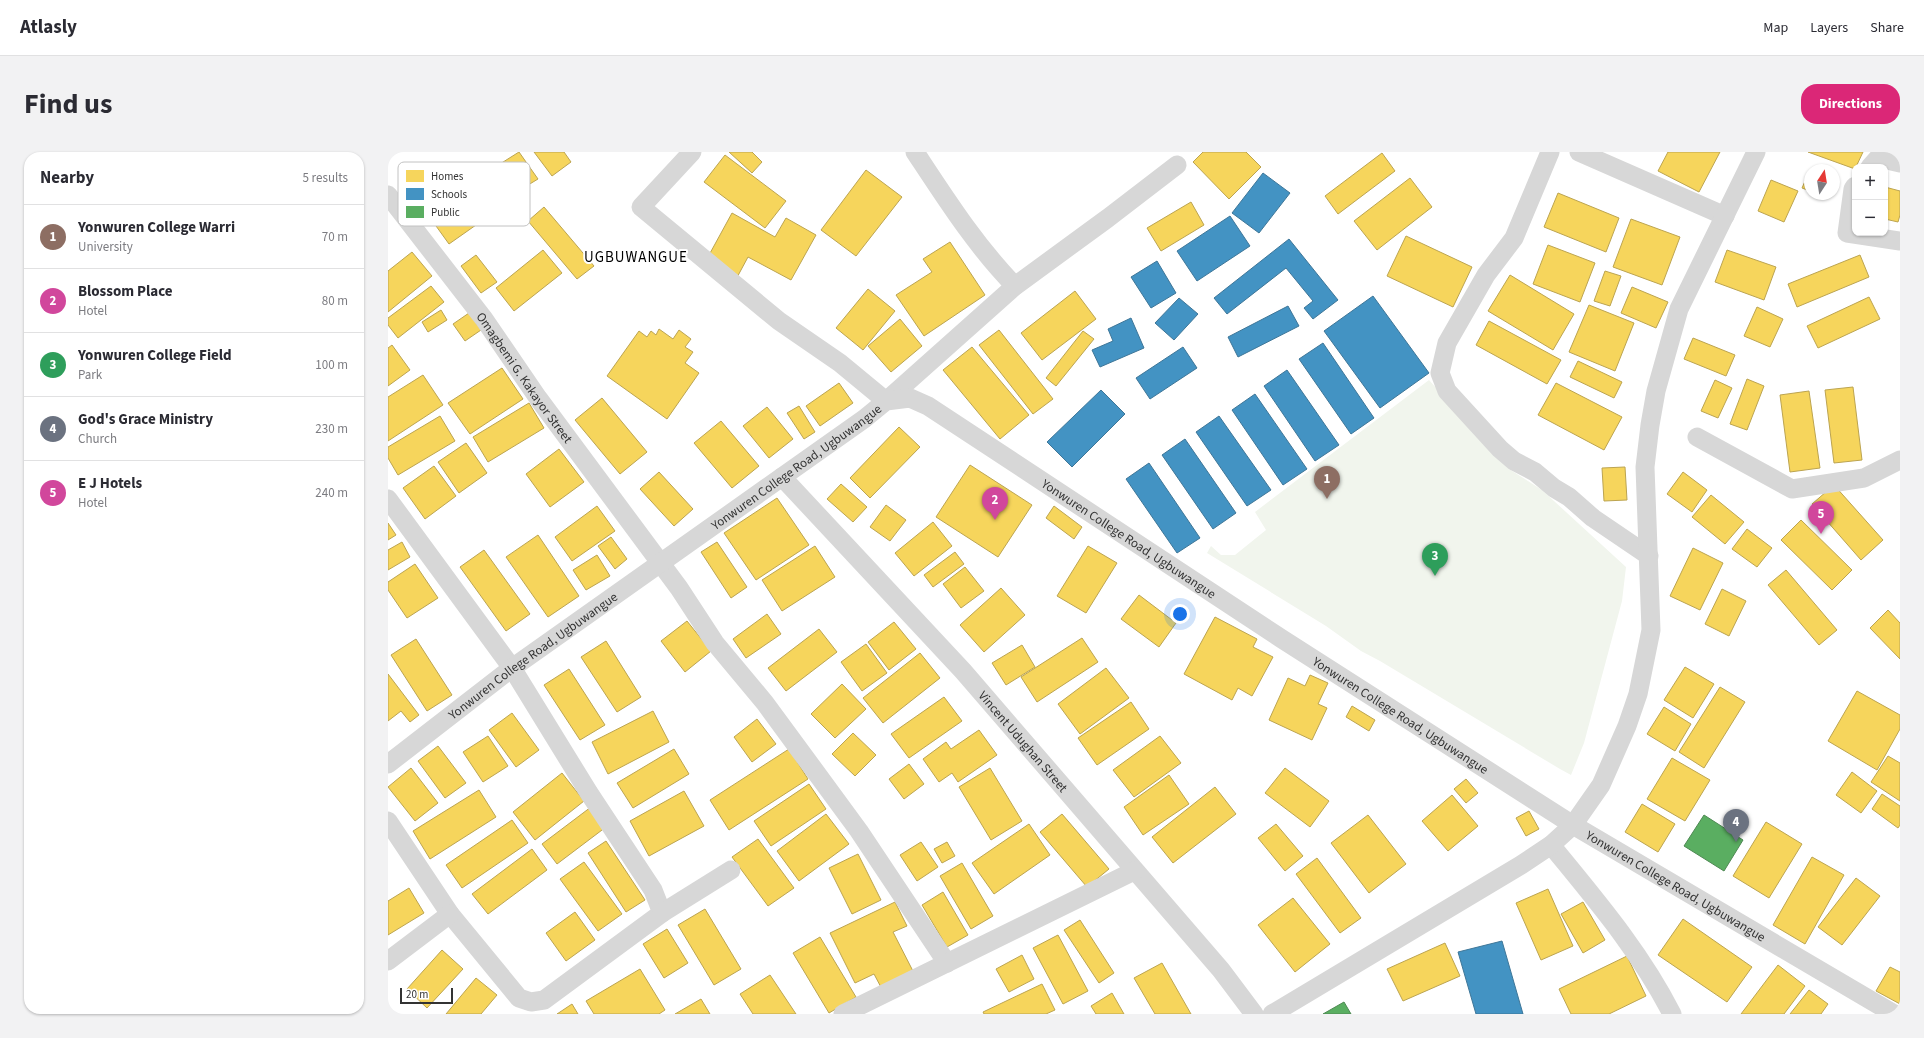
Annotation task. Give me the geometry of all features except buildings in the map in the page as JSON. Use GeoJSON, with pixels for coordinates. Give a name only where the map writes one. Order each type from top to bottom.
{"type":"FeatureCollection","features":[{"type":"Feature","properties":{"kind":"street"},"geometry":{"type":"LineString","coordinates":[[692,152],[641,207],[779,321],[840,363],[886,401],[1015,286],[1177,165]]}},
{"type":"Feature","properties":{"kind":"street"},"geometry":{"type":"LineString","coordinates":[[915,152],[927,172],[990,260],[1015,286]]}},
{"type":"Feature","properties":{"kind":"street"},"geometry":{"type":"LineString","coordinates":[[1550,152],[1514,238],[1486,275],[1447,343],[1440,373],[1446,391],[1500,449],[1514,461],[1535,472],[1554,488],[1570,497],[1593,518],[1649,556]]}},
{"type":"Feature","properties":{"kind":"street"},"geometry":{"type":"LineString","coordinates":[[1579,152],[1725,216]]}},
{"type":"Feature","properties":{"kind":"street"},"geometry":{"type":"LineString","coordinates":[[1272,1014],[1521,865],[1551,845],[1573,825],[1601,785],[1627,726],[1638,694],[1651,630],[1645,468],[1656,391],[1679,309],[1756,152]]}},
{"type":"Feature","properties":{"kind":"street"},"geometry":{"type":"LineString","coordinates":[[1873,164],[1878,158],[1900,164]]}},
{"type":"Feature","properties":{"kind":"street","name":"Omagbemi G. Kakayor Street"},"geometry":{"type":"LineString","coordinates":[[388,195],[398,208]]}},
{"type":"Feature","properties":{"kind":"street"},"geometry":{"type":"LineString","coordinates":[[1852,196],[1847,233],[1900,241]]}},
{"type":"Feature","properties":{"kind":"street","name":"Omagbemi G. Kakayor Street"},"geometry":{"type":"LineString","coordinates":[[412,226],[484,319],[538,398],[679,588],[715,643],[765,703],[812,766],[859,831],[947,963]]}},
{"type":"Feature","properties":{"kind":"street","name":"Yonwuren College Road, Ugbuwangue"},"geometry":{"type":"LineString","coordinates":[[388,764],[512,668],[864,419],[886,401],[910,398],[928,406],[1282,639],[1573,825],[1894,1014]]}},
{"type":"Feature","properties":{"kind":"street"},"geometry":{"type":"LineString","coordinates":[[1697,437],[1792,489],[1864,478],[1900,460]]}},
{"type":"Feature","properties":{"kind":"street","name":"Vincent Udughan Street"},"geometry":{"type":"LineString","coordinates":[[782,477],[963,671],[1221,970],[1254,1014]]}},
{"type":"Feature","properties":{"kind":"street"},"geometry":{"type":"LineString","coordinates":[[388,499],[512,668],[589,793],[653,890],[662,913]]}},
{"type":"Feature","properties":{"kind":"street"},"geometry":{"type":"LineString","coordinates":[[388,821],[450,914],[519,998],[531,1002],[544,1000],[662,913],[731,870]]}},
{"type":"Feature","properties":{"kind":"street"},"geometry":{"type":"LineString","coordinates":[[1551,845],[1619,928],[1657,984],[1672,1014]]}},
{"type":"Feature","properties":{"kind":"street"},"geometry":{"type":"LineString","coordinates":[[843,1014],[1134,871]]}},
{"type":"Feature","properties":{"kind":"street"},"geometry":{"type":"LineString","coordinates":[[388,961],[450,914]]}},
{"type":"Feature","properties":{"kind":"shaded area"},"geometry":{"type":"Polygon","coordinates":[[[1429,380],[1509,469],[1542,490],[1626,567],[1622,601],[1584,743],[1571,775],[1361,651],[1326,626],[1207,553],[1211,546],[1221,555],[1235,555],[1266,530],[1255,512],[1429,380]]]}},
{"type":"Feature","properties":{"kind":"place","name":"Yonwuren College Warri"},"geometry":{"type":"Point","coordinates":[1327,499]}},
{"type":"Feature","properties":{"kind":"place","name":"Blossom Place"},"geometry":{"type":"Point","coordinates":[995,520]}},
{"type":"Feature","properties":{"kind":"place","name":"E J Hotels"},"geometry":{"type":"Point","coordinates":[1821,534]}},
{"type":"Feature","properties":{"kind":"place","name":"Yonwuren College Field"},"geometry":{"type":"Point","coordinates":[1435,576]}},
{"type":"Feature","properties":{"kind":"place","name":"God's Grace Ministry"},"geometry":{"type":"Point","coordinates":[1736,842]}},
{"type":"Feature","properties":{"kind":"district","name":"UGBUWANGUE"},"geometry":{"type":"Point","coordinates":[636,257]}}]}
